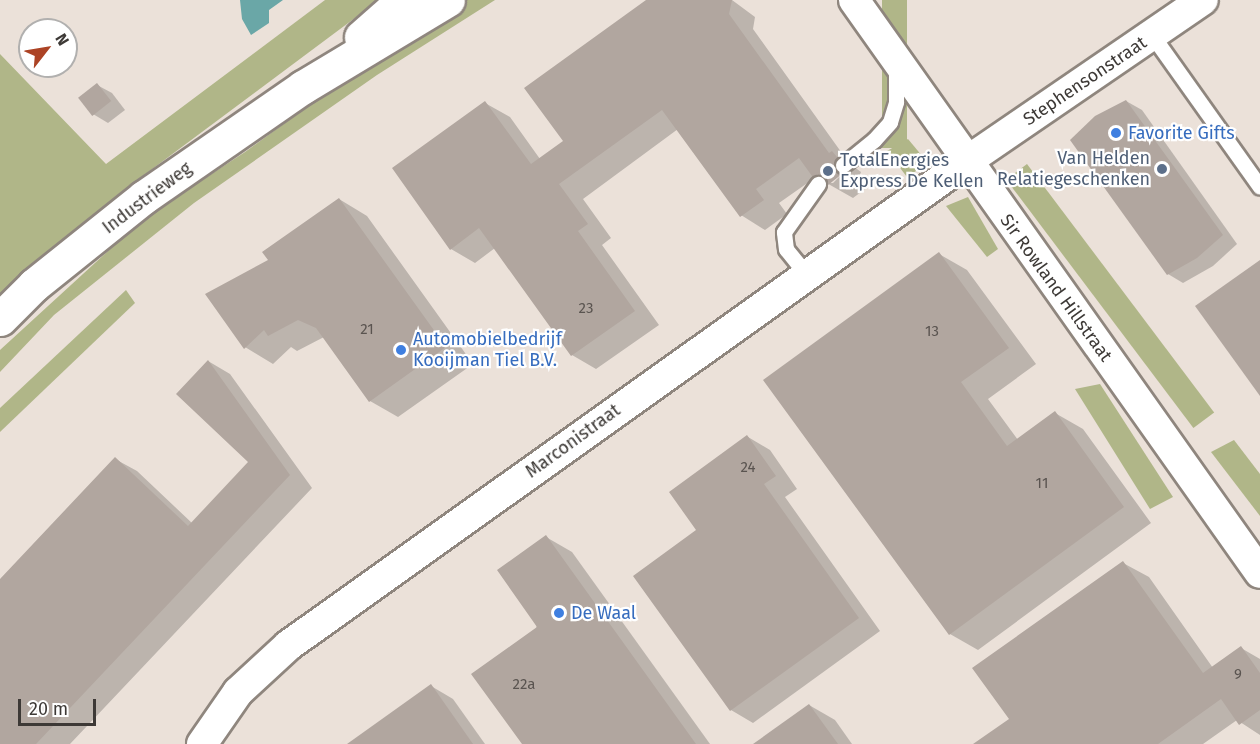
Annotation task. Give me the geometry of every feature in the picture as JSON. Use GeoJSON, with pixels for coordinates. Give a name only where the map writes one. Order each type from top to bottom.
{"type":"FeatureCollection","features":[{"type":"Feature","properties":{"kind":"main road","name":"Industrieweg"},"geometry":{"type":"LineString","coordinates":[[303,87],[403,0]]}},
{"type":"Feature","properties":{"kind":"main road","name":"Industrieweg"},"geometry":{"type":"LineString","coordinates":[[0,320],[34,285],[144,197],[303,87],[448,0]]}},
{"type":"Feature","properties":{"kind":"street","name":"Sir Rowland Hillstraat"},"geometry":{"type":"LineString","coordinates":[[854,0],[966,162],[1260,573]]}},
{"type":"Feature","properties":{"kind":"street","name":"Stephensonstraat"},"geometry":{"type":"LineString","coordinates":[[966,162],[1203,0]]}},
{"type":"Feature","properties":{"kind":"street","name":"Marconistraat"},"geometry":{"type":"LineString","coordinates":[[202,744],[238,692],[289,645],[966,162]]}},
{"type":"Feature","properties":{"kind":"lane"},"geometry":{"type":"LineString","coordinates":[[1152,35],[1260,187]]}},
{"type":"Feature","properties":{"kind":"lane"},"geometry":{"type":"LineString","coordinates":[[843,165],[874,140],[890,122],[896,102],[896,59]]}},
{"type":"Feature","properties":{"kind":"lane"},"geometry":{"type":"LineString","coordinates":[[807,275],[786,249],[784,232],[818,184]]}},
{"type":"Feature","properties":{"kind":"green space"},"geometry":{"type":"Polygon","coordinates":[[[325,0],[379,0],[120,193],[0,297],[0,54],[18,73],[18,78],[23,78],[106,164],[325,0]]]}},
{"type":"Feature","properties":{"kind":"green space"},"geometry":{"type":"Polygon","coordinates":[[[454,0],[495,0],[377,75],[194,203],[54,315],[0,372],[0,350],[143,219],[245,152],[454,0]]]}},
{"type":"Feature","properties":{"kind":"green space"},"geometry":{"type":"Polygon","coordinates":[[[882,0],[907,0],[907,148],[882,148],[882,0]]]}},
{"type":"Feature","properties":{"kind":"green space"},"geometry":{"type":"Polygon","coordinates":[[[908,139],[928,163],[907,177],[887,151],[908,139]]]}},
{"type":"Feature","properties":{"kind":"green space"},"geometry":{"type":"Polygon","coordinates":[[[1027,164],[1214,412],[1193,428],[1006,180],[1027,164]]]}},
{"type":"Feature","properties":{"kind":"green space"},"geometry":{"type":"Polygon","coordinates":[[[968,197],[998,249],[987,257],[946,206],[968,197]]]}},
{"type":"Feature","properties":{"kind":"green space"},"geometry":{"type":"Polygon","coordinates":[[[126,290],[135,303],[0,432],[0,408],[126,290]]]}},
{"type":"Feature","properties":{"kind":"green space"},"geometry":{"type":"Polygon","coordinates":[[[1100,384],[1173,497],[1150,509],[1075,389],[1100,384]]]}},
{"type":"Feature","properties":{"kind":"green space"},"geometry":{"type":"Polygon","coordinates":[[[1234,440],[1260,474],[1260,516],[1211,452],[1234,440]]]}},
{"type":"Feature","properties":{"kind":"water"},"geometry":{"type":"Polygon","coordinates":[[[240,0],[283,0],[269,10],[269,23],[251,35],[242,19],[240,0]]]}},
{"type":"Feature","properties":{"kind":"building"},"geometry":{"type":"Polygon","coordinates":[[[646,0],[732,0],[729,14],[829,153],[832,151],[837,157],[834,167],[842,174],[828,185],[823,176],[812,176],[799,158],[756,189],[764,200],[740,217],[662,110],[559,184],[588,224],[578,231],[635,311],[571,356],[479,228],[450,250],[392,168],[485,101],[531,164],[563,141],[524,88],[646,0]]]}},
{"type":"Feature","properties":{"kind":"building"},"geometry":{"type":"Polygon","coordinates":[[[97,83],[111,101],[92,116],[78,98],[97,83]]]}},
{"type":"Feature","properties":{"kind":"building"},"geometry":{"type":"Polygon","coordinates":[[[1126,100],[1223,235],[1197,258],[1167,275],[1070,140],[1095,116],[1126,100]]]}},
{"type":"Feature","properties":{"kind":"building"},"geometry":{"type":"Polygon","coordinates":[[[339,198],[446,347],[369,402],[316,328],[298,320],[268,336],[264,330],[244,349],[205,294],[268,260],[262,252],[339,198]]]}},
{"type":"Feature","properties":{"kind":"building"},"geometry":{"type":"Polygon","coordinates":[[[939,252],[1009,348],[961,382],[1007,446],[1055,411],[1124,507],[949,635],[763,380],[939,252]]]}},
{"type":"Feature","properties":{"kind":"building"},"geometry":{"type":"Polygon","coordinates":[[[1260,260],[1260,396],[1195,306],[1260,260]]]}},
{"type":"Feature","properties":{"kind":"building"},"geometry":{"type":"Polygon","coordinates":[[[208,360],[290,475],[36,744],[0,744],[0,579],[115,457],[188,526],[248,462],[176,394],[208,360]]]}},
{"type":"Feature","properties":{"kind":"building"},"geometry":{"type":"Polygon","coordinates":[[[747,435],[776,476],[764,484],[859,618],[730,711],[633,576],[696,530],[669,492],[747,435]]]}},
{"type":"Feature","properties":{"kind":"building"},"geometry":{"type":"Polygon","coordinates":[[[546,535],[696,744],[522,744],[471,674],[537,627],[497,570],[546,535]]]}},
{"type":"Feature","properties":{"kind":"building"},"geometry":{"type":"Polygon","coordinates":[[[1123,561],[1203,673],[1241,646],[1260,673],[1260,710],[1239,725],[1221,699],[1158,744],[973,744],[1009,719],[972,668],[1123,561]]]}},
{"type":"Feature","properties":{"kind":"building"},"geometry":{"type":"Polygon","coordinates":[[[431,684],[473,744],[347,744],[431,684]]]}},
{"type":"Feature","properties":{"kind":"building"},"geometry":{"type":"Polygon","coordinates":[[[809,704],[838,744],[753,744],[809,704]]]}},
{"type":"Feature","properties":{"kind":"place","name":"Favorite Gifts"},"geometry":{"type":"Point","coordinates":[1116,133]}},
{"type":"Feature","properties":{"kind":"place","name":"Van Helden Relatiegeschenken"},"geometry":{"type":"Point","coordinates":[1162,169]}},
{"type":"Feature","properties":{"kind":"place","name":"TotalEnergies Express De Kellen"},"geometry":{"type":"Point","coordinates":[828,171]}},
{"type":"Feature","properties":{"kind":"place","name":"Automobielbedrijf Kooijman Tiel B.V."},"geometry":{"type":"Point","coordinates":[401,350]}},
{"type":"Feature","properties":{"kind":"place","name":"De Waal"},"geometry":{"type":"Point","coordinates":[559,613]}}]}
